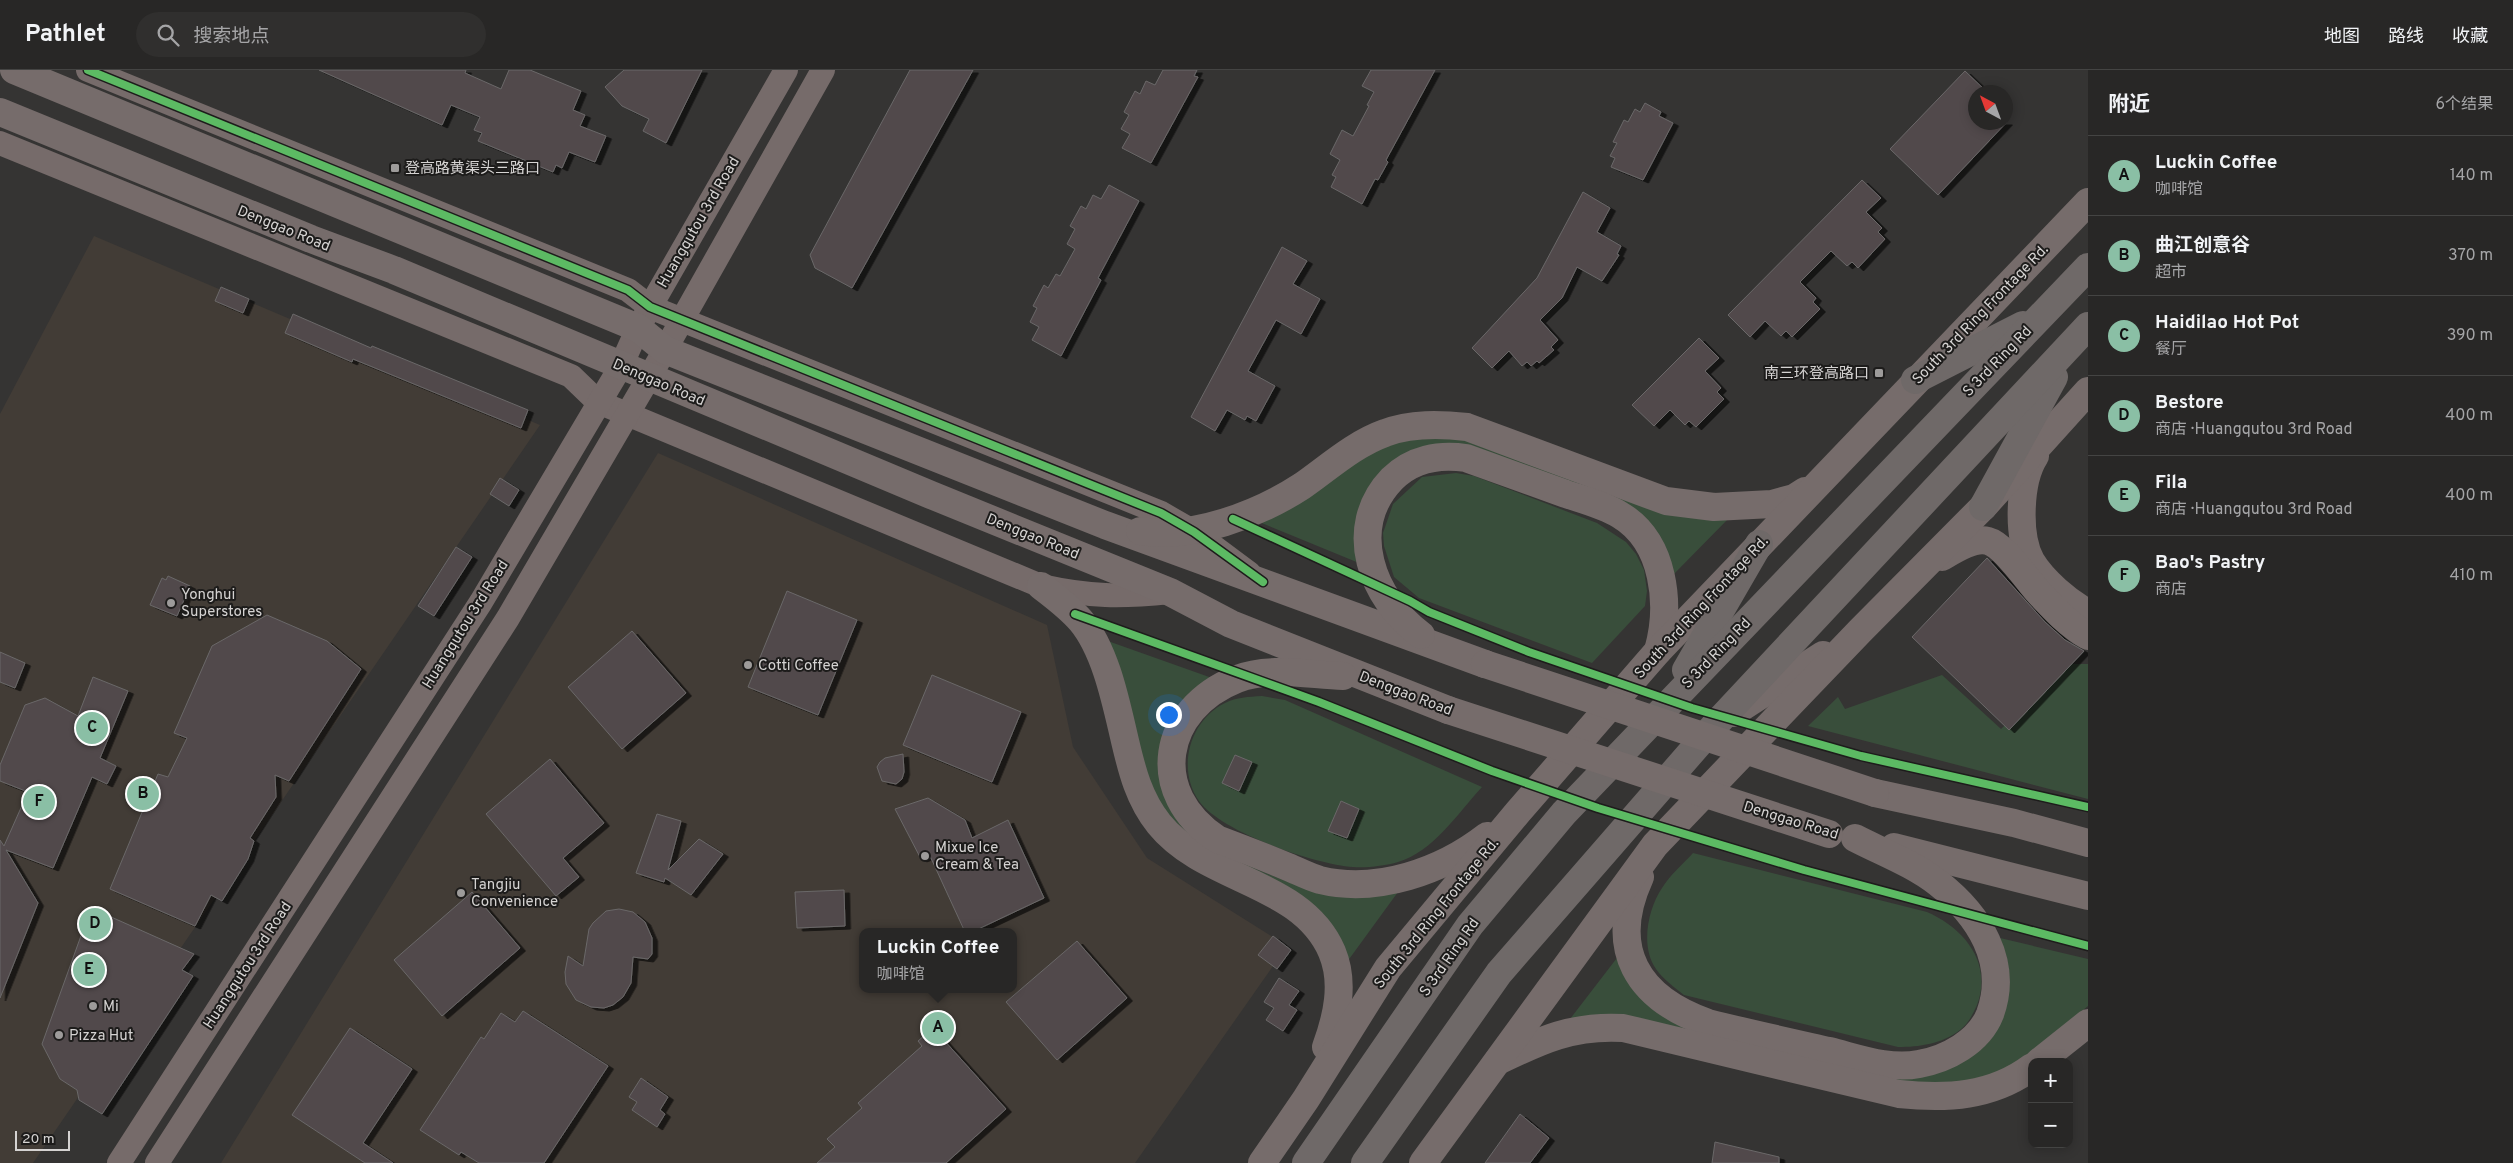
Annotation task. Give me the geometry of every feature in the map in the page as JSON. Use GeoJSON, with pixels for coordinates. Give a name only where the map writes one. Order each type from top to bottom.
{"type":"FeatureCollection","features":[{"type":"Feature","properties":{"kind":"highway","name":"S 3rd Ring Rd"},"geometry":{"type":"LineString","coordinates":[[1306,1163],[1470,925],[1564,813],[1664,706],[2088,267]]}},
{"type":"Feature","properties":{"kind":"highway"},"geometry":{"type":"LineString","coordinates":[[1915,380],[2042,315]]}},
{"type":"Feature","properties":{"kind":"highway"},"geometry":{"type":"LineString","coordinates":[[1983,507],[2081,334]]}},
{"type":"Feature","properties":{"kind":"highway"},"geometry":{"type":"LineString","coordinates":[[1366,1163],[1499,973],[1715,725],[2081,334]]}},
{"type":"Feature","properties":{"kind":"highway"},"geometry":{"type":"LineString","coordinates":[[1664,706],[1759,544]]}},
{"type":"Feature","properties":{"kind":"main road"},"geometry":{"type":"LineString","coordinates":[[14,70],[644,317],[665,350],[1105,525],[1485,664],[1875,793],[2088,843]]}},
{"type":"Feature","properties":{"kind":"main road","name":"Denggao Road"},"geometry":{"type":"LineString","coordinates":[[0,112],[311,240],[394,270],[649,378],[1170,592],[1231,624],[1448,710],[1842,836],[2088,896]]}},
{"type":"Feature","properties":{"kind":"main road","name":"South 3rd Ring Frontage Rd."},"geometry":{"type":"LineString","coordinates":[[1262,1163],[1306,1099],[1388,968],[1518,812],[1658,651],[1915,380],[2088,202]]}},
{"type":"Feature","properties":{"kind":"main road"},"geometry":{"type":"LineString","coordinates":[[1423,1163],[1494,1063],[1656,845],[1860,631],[1983,507],[2088,391]]}},
{"type":"Feature","properties":{"kind":"main road"},"geometry":{"type":"LineString","coordinates":[[1105,525],[1145,532],[1190,529],[1233,519],[1281,499],[1364,443],[1385,433],[1410,426],[1440,424],[1467,427],[1641,493],[1691,506],[1772,504],[1794,498],[1814,486]]}},
{"type":"Feature","properties":{"kind":"main road"},"geometry":{"type":"LineString","coordinates":[[2048,435],[2031,462],[2024,481],[2022,510],[2026,550],[2032,563],[2051,584],[2088,613]]}},
{"type":"Feature","properties":{"kind":"main road"},"geometry":{"type":"LineString","coordinates":[[1432,644],[1409,626],[1382,591],[1369,558],[1366,531],[1374,502],[1396,475],[1424,459],[1453,456],[1466,458],[1608,509],[1631,524],[1651,550],[1664,587],[1664,631],[1658,651]]}},
{"type":"Feature","properties":{"kind":"main road"},"geometry":{"type":"LineString","coordinates":[[1908,582],[1934,562],[1963,545],[1988,541],[2003,552],[2064,618],[2088,636]]}},
{"type":"Feature","properties":{"kind":"main road"},"geometry":{"type":"LineString","coordinates":[[1041,586],[1066,605],[1082,622],[1097,650],[1112,686],[1137,786],[1159,824],[1178,844],[1198,858],[1296,906],[1312,920],[1326,939],[1336,961],[1338,1012],[1306,1099]]}},
{"type":"Feature","properties":{"kind":"main road"},"geometry":{"type":"LineString","coordinates":[[1715,725],[1860,631]]}},
{"type":"Feature","properties":{"kind":"main road"},"geometry":{"type":"LineString","coordinates":[[1367,677],[1281,672],[1256,674],[1237,679],[1216,690],[1196,704],[1183,722],[1173,742],[1171,762],[1174,782],[1181,799],[1203,829],[1217,839],[1319,880],[1350,883],[1377,882],[1427,870],[1472,847],[1518,812]]}},
{"type":"Feature","properties":{"kind":"main road"},"geometry":{"type":"LineString","coordinates":[[2048,833],[2088,837]]}},
{"type":"Feature","properties":{"kind":"main road"},"geometry":{"type":"LineString","coordinates":[[1656,845],[1630,906],[1626,938],[1641,979],[1664,1003],[1690,1017],[1708,1023],[1882,1063],[1918,1064],[1940,1058],[1960,1049],[1974,1037],[1987,1021],[1995,1000],[1997,983],[1992,953],[1974,920],[1957,900],[1937,882],[1842,836]]}},
{"type":"Feature","properties":{"kind":"main road"},"geometry":{"type":"LineString","coordinates":[[2044,1058],[2088,1023]]}},
{"type":"Feature","properties":{"kind":"main road"},"geometry":{"type":"LineString","coordinates":[[1494,1063],[1548,1037],[1578,1029],[1604,1027],[1623,1028],[1899,1094],[1935,1097],[1965,1096],[1998,1086],[2028,1069]]}},
{"type":"Feature","properties":{"kind":"street"},"geometry":{"type":"LineString","coordinates":[[88,70],[628,290],[644,317],[682,320],[1127,498],[1161,513],[1190,529],[1263,582]]}},
{"type":"Feature","properties":{"kind":"street","name":"Huangqutou 3rd Road"},"geometry":{"type":"LineString","coordinates":[[119,1163],[481,602],[621,366],[644,317],[786,70]]}},
{"type":"Feature","properties":{"kind":"street"},"geometry":{"type":"LineString","coordinates":[[157,1163],[508,618],[649,378],[822,70]]}},
{"type":"Feature","properties":{"kind":"street"},"geometry":{"type":"LineString","coordinates":[[0,143],[571,376],[598,402],[1041,586],[1069,592],[1115,596],[1170,592]]}},
{"type":"Feature","properties":{"kind":"shaded area"},"geometry":{"type":"Polygon","coordinates":[[[94,236],[540,425],[33,1163],[0,1163],[0,414],[94,236]]]}},
{"type":"Feature","properties":{"kind":"shaded area"},"geometry":{"type":"Polygon","coordinates":[[[658,453],[1047,625],[1073,747],[1147,858],[1287,946],[1135,1163],[221,1163],[658,453]]]}},
{"type":"Feature","properties":{"kind":"green space"},"geometry":{"type":"Polygon","coordinates":[[[1419,435],[1467,439],[1662,512],[1707,520],[1729,518],[1673,575],[1659,537],[1416,450],[1359,563],[1252,519],[1358,456],[1419,435]]]}},
{"type":"Feature","properties":{"kind":"green space"},"geometry":{"type":"Polygon","coordinates":[[[1456,473],[1474,476],[1597,523],[1626,542],[1636,554],[1644,570],[1647,591],[1645,606],[1592,663],[1419,598],[1394,577],[1384,546],[1383,533],[1393,504],[1422,477],[1456,473]]]}},
{"type":"Feature","properties":{"kind":"green space"},"geometry":{"type":"Polygon","coordinates":[[[1105,640],[1212,678],[1164,739],[1213,849],[1258,870],[1325,893],[1373,896],[1398,892],[1347,962],[1212,856],[1154,802],[1105,640]]]}},
{"type":"Feature","properties":{"kind":"green space"},"geometry":{"type":"Polygon","coordinates":[[[2069,664],[2088,664],[2088,799],[1808,726],[1838,697],[1845,709],[1942,675],[2001,729],[2069,664]]]}},
{"type":"Feature","properties":{"kind":"green space"},"geometry":{"type":"Polygon","coordinates":[[[1262,696],[1285,700],[1482,787],[1444,831],[1423,850],[1398,862],[1381,866],[1353,867],[1336,865],[1293,853],[1247,835],[1210,813],[1199,801],[1192,788],[1188,774],[1188,760],[1190,746],[1195,733],[1213,711],[1229,701],[1262,696]]]}},
{"type":"Feature","properties":{"kind":"green space"},"geometry":{"type":"Polygon","coordinates":[[[1693,853],[1927,912],[1940,919],[1953,927],[1963,937],[1978,961],[1981,975],[1981,990],[1977,1005],[1968,1022],[1953,1035],[1938,1042],[1898,1047],[1684,995],[1665,980],[1656,969],[1648,950],[1647,939],[1650,917],[1657,897],[1673,874],[1693,853]]]}},
{"type":"Feature","properties":{"kind":"green space"},"geometry":{"type":"Polygon","coordinates":[[[2000,938],[2088,959],[2088,1006],[2022,1060],[1976,1082],[1921,1086],[1570,1019],[1620,954],[1643,999],[1947,1069],[2009,974],[2007,958],[2000,938]]]}},
{"type":"Feature","properties":{"kind":"building"},"geometry":{"type":"Polygon","coordinates":[[[319,70],[466,70],[465,73],[501,89],[509,70],[530,70],[581,91],[573,110],[585,115],[580,126],[606,136],[595,162],[569,152],[562,168],[556,165],[553,172],[478,141],[482,133],[474,130],[480,117],[451,105],[442,125],[319,70]]]}},
{"type":"Feature","properties":{"kind":"building"},"geometry":{"type":"Polygon","coordinates":[[[624,70],[702,70],[666,143],[643,131],[649,119],[622,106],[605,87],[624,70]]]}},
{"type":"Feature","properties":{"kind":"building"},"geometry":{"type":"Polygon","coordinates":[[[910,70],[973,70],[852,288],[815,268],[810,255],[910,70]]]}},
{"type":"Feature","properties":{"kind":"building"},"geometry":{"type":"Polygon","coordinates":[[[1163,70],[1197,70],[1194,76],[1198,77],[1151,163],[1122,148],[1130,134],[1121,129],[1129,115],[1124,112],[1135,91],[1140,94],[1146,81],[1155,85],[1163,70]]]}},
{"type":"Feature","properties":{"kind":"building"},"geometry":{"type":"Polygon","coordinates":[[[1371,70],[1435,70],[1386,160],[1388,162],[1378,180],[1375,179],[1362,204],[1331,187],[1336,177],[1332,175],[1340,160],[1330,154],[1342,130],[1353,136],[1369,106],[1367,105],[1374,92],[1362,86],[1371,70]]]}},
{"type":"Feature","properties":{"kind":"building"},"geometry":{"type":"Polygon","coordinates":[[[1965,71],[1980,85],[1968,85],[1968,130],[1999,130],[1938,195],[1890,149],[1965,71]]]}},
{"type":"Feature","properties":{"kind":"building"},"geometry":{"type":"Polygon","coordinates":[[[1645,103],[1661,112],[1659,116],[1673,123],[1643,180],[1611,167],[1615,158],[1610,156],[1617,143],[1613,142],[1624,120],[1628,122],[1635,109],[1640,112],[1645,103]]]}},
{"type":"Feature","properties":{"kind":"building"},"geometry":{"type":"Polygon","coordinates":[[[1862,180],[1881,198],[1866,212],[1882,228],[1878,232],[1885,239],[1858,268],[1852,262],[1847,266],[1831,251],[1800,282],[1816,298],[1813,302],[1820,309],[1792,337],[1786,331],[1781,336],[1765,321],[1750,337],[1728,315],[1862,180]]]}},
{"type":"Feature","properties":{"kind":"building"},"geometry":{"type":"Polygon","coordinates":[[[1109,185],[1139,201],[1098,278],[1101,280],[1061,356],[1032,340],[1039,327],[1030,322],[1037,308],[1033,306],[1044,285],[1048,288],[1056,274],[1060,276],[1075,249],[1067,244],[1075,229],[1070,226],[1081,206],[1086,209],[1093,195],[1101,199],[1109,185]]]}},
{"type":"Feature","properties":{"kind":"building"},"geometry":{"type":"Polygon","coordinates":[[[1583,192],[1610,208],[1597,232],[1621,246],[1617,254],[1619,255],[1602,281],[1577,267],[1562,298],[1540,320],[1558,340],[1551,347],[1554,350],[1539,363],[1537,361],[1531,366],[1527,362],[1522,366],[1509,351],[1492,368],[1472,348],[1537,278],[1583,192]]]}},
{"type":"Feature","properties":{"kind":"building"},"geometry":{"type":"Polygon","coordinates":[[[1282,247],[1307,261],[1293,284],[1320,299],[1301,334],[1276,320],[1248,371],[1275,386],[1256,421],[1247,416],[1245,420],[1227,410],[1215,431],[1191,417],[1282,247]]]}},
{"type":"Feature","properties":{"kind":"building"},"geometry":{"type":"Polygon","coordinates":[[[221,287],[249,299],[243,313],[215,301],[221,287]]]}},
{"type":"Feature","properties":{"kind":"building"},"geometry":{"type":"Polygon","coordinates":[[[293,314],[371,348],[372,346],[528,410],[521,428],[353,359],[352,362],[285,333],[293,314]]]}},
{"type":"Feature","properties":{"kind":"building"},"geometry":{"type":"Polygon","coordinates":[[[1699,338],[1719,358],[1705,371],[1721,388],[1717,392],[1724,399],[1696,427],[1689,421],[1685,425],[1670,410],[1654,426],[1632,405],[1699,338]]]}},
{"type":"Feature","properties":{"kind":"building"},"geometry":{"type":"Polygon","coordinates":[[[500,478],[519,490],[509,506],[490,494],[500,478]]]}},
{"type":"Feature","properties":{"kind":"building"},"geometry":{"type":"Polygon","coordinates":[[[456,547],[472,557],[434,616],[418,606],[456,547]]]}},
{"type":"Feature","properties":{"kind":"building"},"geometry":{"type":"Polygon","coordinates":[[[1987,558],[2045,622],[2065,640],[2084,651],[2009,730],[1912,637],[1987,558]]]}},
{"type":"Feature","properties":{"kind":"building"},"geometry":{"type":"Polygon","coordinates":[[[168,576],[190,586],[177,616],[150,605],[162,578],[166,580],[168,576]]]}},
{"type":"Feature","properties":{"kind":"building"},"geometry":{"type":"Polygon","coordinates":[[[787,591],[857,620],[818,715],[748,687],[787,591]]]}},
{"type":"Feature","properties":{"kind":"building"},"geometry":{"type":"Polygon","coordinates":[[[267,615],[327,641],[361,669],[289,781],[275,775],[276,797],[250,838],[254,841],[248,859],[222,901],[211,895],[195,926],[110,889],[158,774],[168,777],[187,738],[174,733],[212,646],[267,615]]]}},
{"type":"Feature","properties":{"kind":"building"},"geometry":{"type":"Polygon","coordinates":[[[632,631],[686,693],[622,749],[568,687],[632,631]]]}},
{"type":"Feature","properties":{"kind":"building"},"geometry":{"type":"Polygon","coordinates":[[[0,652],[25,663],[15,688],[0,682],[0,652]]]}},
{"type":"Feature","properties":{"kind":"building"},"geometry":{"type":"Polygon","coordinates":[[[932,675],[1021,712],[992,782],[903,745],[932,675]]]}},
{"type":"Feature","properties":{"kind":"building"},"geometry":{"type":"Polygon","coordinates":[[[93,677],[128,691],[100,758],[116,766],[107,784],[92,777],[53,868],[6,850],[38,903],[0,998],[0,840],[4,846],[28,792],[0,781],[0,765],[25,705],[45,698],[78,716],[93,677]]]}},
{"type":"Feature","properties":{"kind":"building"},"geometry":{"type":"Polygon","coordinates":[[[903,754],[904,772],[902,779],[896,784],[882,781],[877,767],[880,762],[885,758],[903,754]]]}},
{"type":"Feature","properties":{"kind":"building"},"geometry":{"type":"Polygon","coordinates":[[[1235,755],[1252,762],[1239,791],[1222,783],[1235,755]]]}},
{"type":"Feature","properties":{"kind":"building"},"geometry":{"type":"Polygon","coordinates":[[[550,759],[604,823],[563,858],[579,877],[556,896],[486,814],[550,759]]]}},
{"type":"Feature","properties":{"kind":"building"},"geometry":{"type":"Polygon","coordinates":[[[928,798],[965,820],[972,838],[1008,820],[1044,898],[980,928],[963,928],[930,856],[921,859],[895,809],[928,798]]]}},
{"type":"Feature","properties":{"kind":"building"},"geometry":{"type":"Polygon","coordinates":[[[1341,801],[1359,809],[1347,838],[1328,831],[1341,801]]]}},
{"type":"Feature","properties":{"kind":"building"},"geometry":{"type":"Polygon","coordinates":[[[657,814],[681,821],[668,870],[699,839],[723,854],[691,895],[665,878],[664,882],[636,873],[657,814]]]}},
{"type":"Feature","properties":{"kind":"building"},"geometry":{"type":"Polygon","coordinates":[[[844,890],[845,926],[797,928],[795,892],[844,890]]]}},
{"type":"Feature","properties":{"kind":"building"},"geometry":{"type":"Polygon","coordinates":[[[472,892],[520,948],[442,1016],[394,960],[472,892]]]}},
{"type":"Feature","properties":{"kind":"building"},"geometry":{"type":"Polygon","coordinates":[[[91,908],[194,954],[182,970],[193,976],[102,1114],[79,1100],[77,1090],[60,1079],[42,1044],[91,908]]]}},
{"type":"Feature","properties":{"kind":"building"},"geometry":{"type":"Polygon","coordinates":[[[619,909],[633,912],[645,922],[652,938],[652,954],[648,959],[633,957],[631,983],[623,997],[613,1005],[604,1008],[591,1007],[576,1000],[566,984],[565,972],[568,956],[583,966],[589,929],[606,911],[619,909]]]}},
{"type":"Feature","properties":{"kind":"building"},"geometry":{"type":"Polygon","coordinates":[[[1273,936],[1291,950],[1277,969],[1258,955],[1273,936]]]}},
{"type":"Feature","properties":{"kind":"building"},"geometry":{"type":"Polygon","coordinates":[[[1077,941],[1127,998],[1057,1060],[1006,1002],[1077,941]]]}},
{"type":"Feature","properties":{"kind":"building"},"geometry":{"type":"Polygon","coordinates":[[[1279,978],[1299,991],[1289,1005],[1297,1010],[1283,1031],[1266,1020],[1274,1008],[1264,1002],[1279,978]]]}},
{"type":"Feature","properties":{"kind":"building"},"geometry":{"type":"Polygon","coordinates":[[[523,1011],[608,1066],[544,1163],[479,1163],[461,1152],[459,1155],[420,1130],[481,1037],[484,1039],[501,1013],[515,1022],[523,1011]]]}},
{"type":"Feature","properties":{"kind":"building"},"geometry":{"type":"Polygon","coordinates":[[[350,1028],[412,1069],[363,1143],[393,1163],[365,1163],[292,1115],[350,1028]]]}},
{"type":"Feature","properties":{"kind":"building"},"geometry":{"type":"Polygon","coordinates":[[[933,1028],[1006,1109],[946,1163],[817,1163],[835,1147],[827,1139],[862,1108],[858,1103],[922,1046],[918,1041],[933,1028]]]}},
{"type":"Feature","properties":{"kind":"building"},"geometry":{"type":"Polygon","coordinates":[[[641,1078],[668,1097],[660,1110],[665,1114],[657,1127],[632,1110],[637,1102],[629,1097],[641,1078]]]}},
{"type":"Feature","properties":{"kind":"building"},"geometry":{"type":"Polygon","coordinates":[[[1520,1114],[1549,1138],[1530,1163],[1485,1163],[1520,1114]]]}},
{"type":"Feature","properties":{"kind":"building"},"geometry":{"type":"Polygon","coordinates":[[[1715,1142],[1779,1157],[1779,1163],[1712,1163],[1715,1142]]]}},
{"type":"Feature","properties":{"kind":"cycle path"},"geometry":{"type":"LineString","coordinates":[[88,70],[628,290],[650,307],[1161,513],[1194,532],[1263,582]]}},
{"type":"Feature","properties":{"kind":"cycle path"},"geometry":{"type":"LineString","coordinates":[[1233,519],[1410,601],[1429,612],[1529,652],[1692,708],[1861,756],[2088,807]]}},
{"type":"Feature","properties":{"kind":"cycle path"},"geometry":{"type":"LineString","coordinates":[[1075,614],[1319,702],[1492,771],[1598,808],[1804,870],[2088,946]]}},
{"type":"Feature","properties":{"kind":"place","name":"登高路黄渠头三路口"},"geometry":{"type":"Point","coordinates":[395,168]}},
{"type":"Feature","properties":{"kind":"place","name":"南三环登高路口"},"geometry":{"type":"Point","coordinates":[1879,373]}},
{"type":"Feature","properties":{"kind":"place","name":"Yonghui Superstores"},"geometry":{"type":"Point","coordinates":[171,603]}},
{"type":"Feature","properties":{"kind":"place","name":"Cotti Coffee"},"geometry":{"type":"Point","coordinates":[748,665]}},
{"type":"Feature","properties":{"kind":"place","name":"Haidilao Hot Pot"},"geometry":{"type":"Point","coordinates":[92,728]}},
{"type":"Feature","properties":{"kind":"place","name":"曲江创意谷"},"geometry":{"type":"Point","coordinates":[143,794]}},
{"type":"Feature","properties":{"kind":"place","name":"Bao's Pastry"},"geometry":{"type":"Point","coordinates":[39,802]}},
{"type":"Feature","properties":{"kind":"place","name":"Mixue Ice Cream & Tea"},"geometry":{"type":"Point","coordinates":[925,856]}},
{"type":"Feature","properties":{"kind":"place","name":"Tangjiu Convenience"},"geometry":{"type":"Point","coordinates":[461,893]}},
{"type":"Feature","properties":{"kind":"place","name":"Bestore"},"geometry":{"type":"Point","coordinates":[95,924]}},
{"type":"Feature","properties":{"kind":"place","name":"Fila"},"geometry":{"type":"Point","coordinates":[89,970]}},
{"type":"Feature","properties":{"kind":"place","name":"Mi"},"geometry":{"type":"Point","coordinates":[93,1006]}},
{"type":"Feature","properties":{"kind":"place","name":"Luckin Coffee"},"geometry":{"type":"Point","coordinates":[938,1028]}},
{"type":"Feature","properties":{"kind":"place","name":"Pizza Hut"},"geometry":{"type":"Point","coordinates":[59,1035]}}]}
